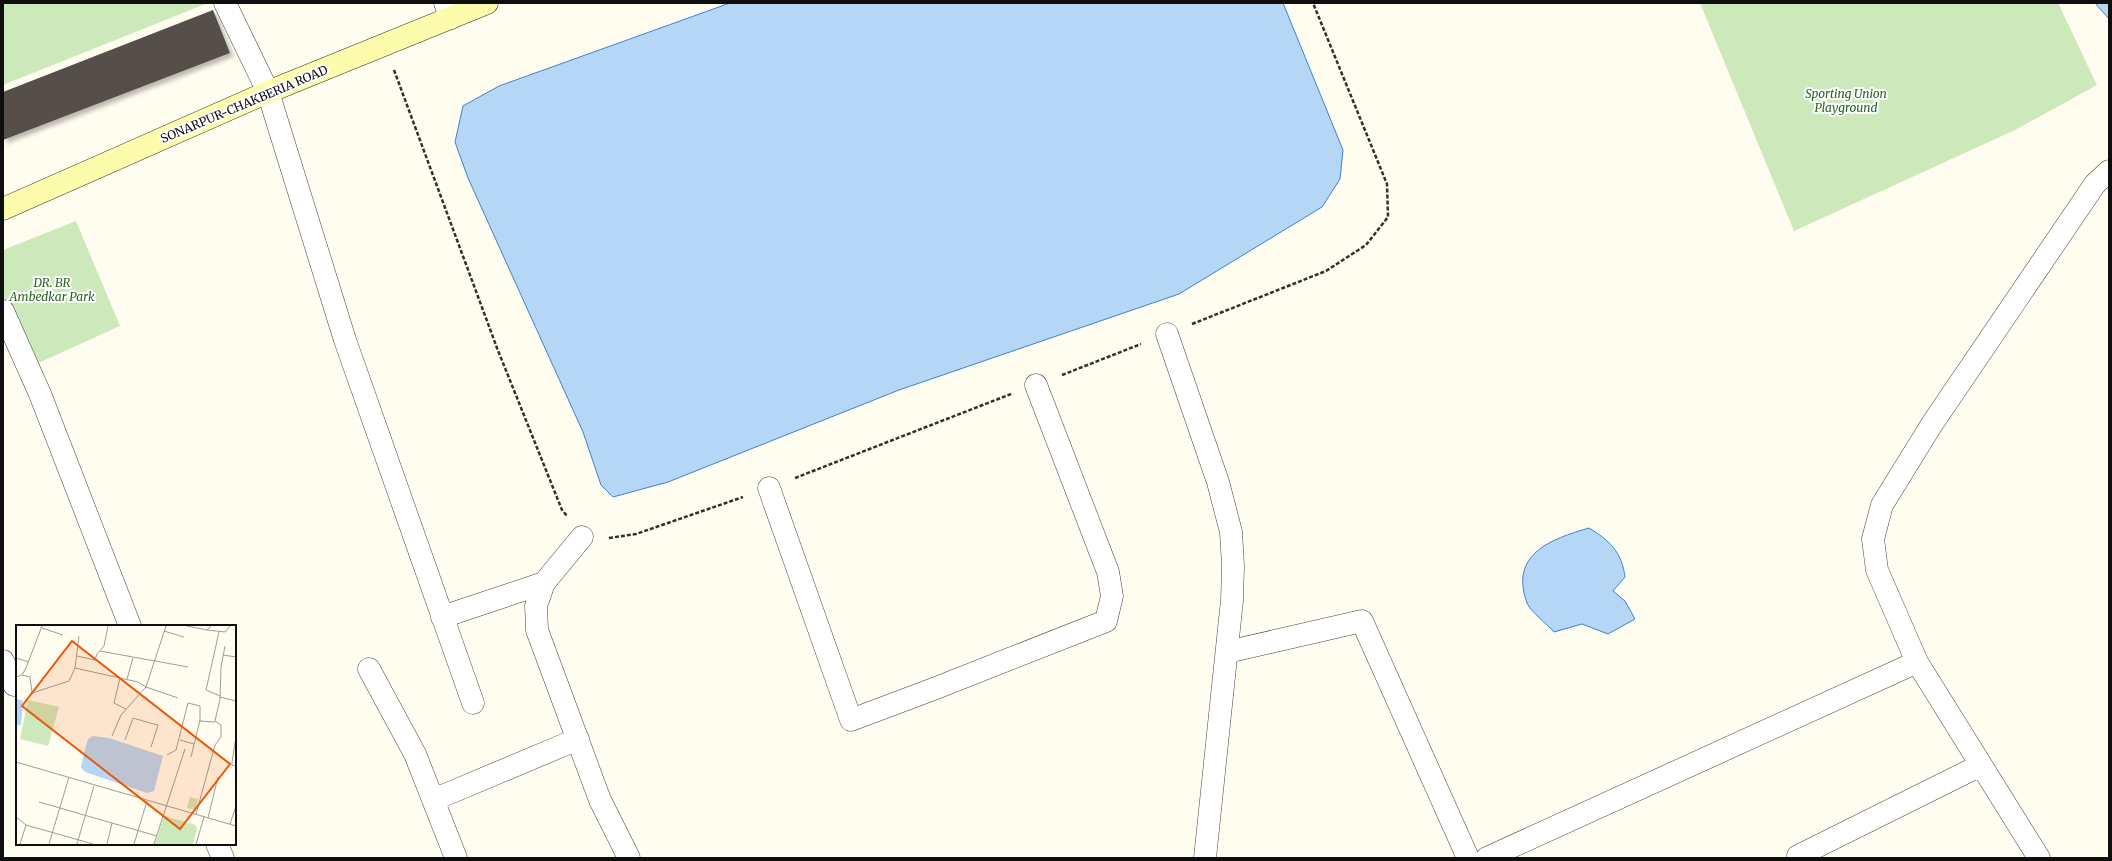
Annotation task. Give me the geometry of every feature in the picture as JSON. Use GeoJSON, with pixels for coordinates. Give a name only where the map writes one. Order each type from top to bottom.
{"type":"FeatureCollection","features":[{"type":"Feature","properties":{"kind":"main road","name":"SONARPUR-CHAKBERIA ROAD"},"geometry":{"type":"LineString","coordinates":[[3,209],[268,92],[384,45],[448,10],[487,3]]}},
{"type":"Feature","properties":{"kind":"street"},"geometry":{"type":"LineString","coordinates":[[225,3],[268,92],[345,340],[473,703]]}},
{"type":"Feature","properties":{"kind":"street"},"geometry":{"type":"LineString","coordinates":[[2039,858],[1917,662],[1876,570],[1874,540],[1882,505],[1932,424],[2095,184],[2109,171]]}},
{"type":"Feature","properties":{"kind":"street"},"geometry":{"type":"LineString","coordinates":[[3,311],[40,394],[130,625]]}},
{"type":"Feature","properties":{"kind":"street"},"geometry":{"type":"LineString","coordinates":[[1167,334],[1218,482],[1231,532],[1233,566],[1227,652],[1205,858]]}},
{"type":"Feature","properties":{"kind":"street"},"geometry":{"type":"LineString","coordinates":[[769,488],[851,720],[931,690],[1106,621],[1112,596],[1108,572],[1036,385]]}},
{"type":"Feature","properties":{"kind":"street"},"geometry":{"type":"LineString","coordinates":[[582,537],[544,583],[536,606],[537,630],[600,800],[629,858]]}},
{"type":"Feature","properties":{"kind":"street"},"geometry":{"type":"LineString","coordinates":[[442,617],[544,583]]}},
{"type":"Feature","properties":{"kind":"street"},"geometry":{"type":"LineString","coordinates":[[1227,652],[1362,621],[1468,858]]}},
{"type":"Feature","properties":{"kind":"street"},"geometry":{"type":"LineString","coordinates":[[3,662],[14,686]]}},
{"type":"Feature","properties":{"kind":"street"},"geometry":{"type":"LineString","coordinates":[[1487,858],[1917,662]]}},
{"type":"Feature","properties":{"kind":"street"},"geometry":{"type":"LineString","coordinates":[[369,670],[416,754],[456,858]]}},
{"type":"Feature","properties":{"kind":"street"},"geometry":{"type":"LineString","coordinates":[[433,800],[578,740]]}},
{"type":"Feature","properties":{"kind":"street"},"geometry":{"type":"LineString","coordinates":[[1799,858],[1798,856],[1981,764]]}},
{"type":"Feature","properties":{"kind":"street"},"geometry":{"type":"LineString","coordinates":[[217,845],[223,858]]}},
{"type":"Feature","properties":{"kind":"path"},"geometry":{"type":"LineString","coordinates":[[384,45],[500,355],[562,510],[582,537],[606,538],[636,534],[769,488],[1326,271],[1366,245],[1388,217],[1387,184],[1313,3]]}},
{"type":"Feature","properties":{"kind":"green space"},"geometry":{"type":"Polygon","coordinates":[[[3,3],[208,3],[3,85],[3,3]]]}},
{"type":"Feature","properties":{"kind":"green space","name":"Sporting Union Playground"},"geometry":{"type":"Polygon","coordinates":[[[1700,3],[2058,3],[2097,85],[2015,130],[1794,231],[1700,3]]]}},
{"type":"Feature","properties":{"kind":"green space","name":"DR. BR Ambedkar Park"},"geometry":{"type":"Polygon","coordinates":[[[76,221],[120,326],[34,365],[3,299],[3,250],[76,221]]]}},
{"type":"Feature","properties":{"kind":"water"},"geometry":{"type":"Polygon","coordinates":[[[730,3],[1283,3],[1343,150],[1340,179],[1322,207],[1179,294],[899,390],[668,482],[613,497],[601,485],[583,432],[468,178],[455,142],[463,106],[499,86],[730,3]]]}},
{"type":"Feature","properties":{"kind":"water"},"geometry":{"type":"Polygon","coordinates":[[[2095,3],[2109,3],[2109,19],[2095,3]]]}},
{"type":"Feature","properties":{"kind":"water"},"geometry":{"type":"Polygon","coordinates":[[[1589,528],[1603,537],[1618,554],[1625,577],[1613,591],[1625,601],[1635,619],[1608,634],[1582,624],[1554,632],[1535,614],[1527,603],[1523,586],[1524,572],[1529,561],[1537,551],[1561,537],[1589,528]]]}},
{"type":"Feature","properties":{"kind":"building"},"geometry":{"type":"Polygon","coordinates":[[[213,10],[230,53],[3,140],[3,92],[213,10]]]}}]}
